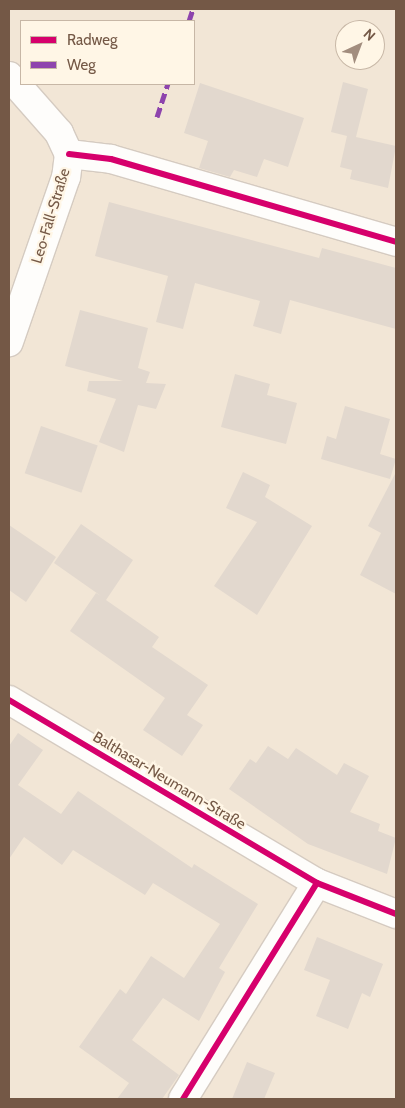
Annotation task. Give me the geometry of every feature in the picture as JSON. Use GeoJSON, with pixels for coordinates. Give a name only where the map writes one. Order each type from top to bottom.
{"type":"FeatureCollection","features":[{"type":"Feature","properties":{"kind":"street","name":"Leo-Fall-Straße"},"geometry":{"type":"LineString","coordinates":[[9,76],[59,133],[69,154],[66,177],[9,342]]}},
{"type":"Feature","properties":{"kind":"street"},"geometry":{"type":"LineString","coordinates":[[69,154],[111,159],[396,242]]}},
{"type":"Feature","properties":{"kind":"street","name":"Balthasar-Neumann-Straße"},"geometry":{"type":"LineString","coordinates":[[9,700],[317,883],[396,914]]}},
{"type":"Feature","properties":{"kind":"street"},"geometry":{"type":"LineString","coordinates":[[183,1099],[317,883]]}},
{"type":"Feature","properties":{"kind":"shaded area"},"geometry":{"type":"Polygon","coordinates":[[[9,9],[396,9],[396,1099],[9,1099],[9,9]]]}},
{"type":"Feature","properties":{"kind":"building"},"geometry":{"type":"Polygon","coordinates":[[[343,82],[368,89],[356,137],[396,146],[388,188],[350,179],[352,170],[340,167],[347,136],[331,132],[343,82]]]}},
{"type":"Feature","properties":{"kind":"building"},"geometry":{"type":"Polygon","coordinates":[[[200,83],[304,118],[288,167],[264,159],[257,177],[234,170],[230,177],[199,168],[208,141],[184,133],[200,83]]]}},
{"type":"Feature","properties":{"kind":"building"},"geometry":{"type":"Polygon","coordinates":[[[109,202],[319,258],[322,248],[396,268],[396,329],[290,300],[281,334],[253,326],[260,301],[195,283],[183,329],[156,322],[168,276],[95,256],[109,202]]]}},
{"type":"Feature","properties":{"kind":"building"},"geometry":{"type":"Polygon","coordinates":[[[80,310],[148,328],[138,368],[150,372],[146,383],[166,384],[156,409],[138,405],[124,452],[99,442],[116,399],[87,391],[89,381],[123,381],[65,366],[80,310]]]}},
{"type":"Feature","properties":{"kind":"building"},"geometry":{"type":"Polygon","coordinates":[[[235,374],[270,384],[267,395],[297,403],[286,444],[221,427],[235,374]]]}},
{"type":"Feature","properties":{"kind":"building"},"geometry":{"type":"Polygon","coordinates":[[[345,406],[390,419],[380,454],[396,459],[390,479],[321,459],[327,436],[336,439],[345,406]]]}},
{"type":"Feature","properties":{"kind":"building"},"geometry":{"type":"Polygon","coordinates":[[[41,426],[98,446],[81,493],[25,473],[41,426]]]}},
{"type":"Feature","properties":{"kind":"building"},"geometry":{"type":"Polygon","coordinates":[[[243,472],[270,485],[265,497],[312,526],[257,615],[214,586],[257,522],[226,508],[243,472]]]}},
{"type":"Feature","properties":{"kind":"building"},"geometry":{"type":"Polygon","coordinates":[[[396,472],[396,594],[360,575],[381,533],[368,526],[396,472]]]}},
{"type":"Feature","properties":{"kind":"building"},"geometry":{"type":"Polygon","coordinates":[[[81,524],[133,560],[106,600],[159,637],[152,647],[208,685],[187,715],[203,725],[182,756],[143,730],[165,698],[70,631],[96,593],[101,596],[54,563],[81,524]]]}},
{"type":"Feature","properties":{"kind":"building"},"geometry":{"type":"Polygon","coordinates":[[[9,525],[56,557],[26,602],[9,590],[9,525]]]}},
{"type":"Feature","properties":{"kind":"building"},"geometry":{"type":"Polygon","coordinates":[[[18,733],[43,750],[18,785],[61,814],[78,791],[192,868],[194,864],[258,904],[219,968],[225,972],[199,1021],[163,998],[132,1040],[179,1075],[162,1099],[117,1099],[129,1083],[79,1047],[120,989],[126,994],[151,956],[184,978],[220,924],[153,883],[145,895],[73,850],[62,865],[24,837],[9,859],[9,746],[18,733]]]}},
{"type":"Feature","properties":{"kind":"building"},"geometry":{"type":"Polygon","coordinates":[[[268,746],[288,759],[296,748],[337,775],[344,763],[369,776],[350,812],[380,824],[378,831],[396,838],[387,874],[308,844],[229,789],[250,759],[256,763],[268,746]]]}},
{"type":"Feature","properties":{"kind":"building"},"geometry":{"type":"Polygon","coordinates":[[[317,937],[383,964],[370,997],[362,993],[348,1029],[316,1016],[330,980],[304,970],[317,937]]]}},
{"type":"Feature","properties":{"kind":"building"},"geometry":{"type":"Polygon","coordinates":[[[247,1062],[275,1073],[264,1099],[232,1099],[247,1062]]]}},
{"type":"Feature","properties":{"kind":"marked path"},"geometry":{"type":"LineString","coordinates":[[189,20],[193,9]]}},
{"type":"Feature","properties":{"kind":"marked path"},"geometry":{"type":"LineString","coordinates":[[157,117],[168,85]]}},
{"type":"Feature","properties":{"kind":"cycle path"},"geometry":{"type":"LineString","coordinates":[[69,154],[111,159],[396,242]]}},
{"type":"Feature","properties":{"kind":"cycle path"},"geometry":{"type":"LineString","coordinates":[[9,700],[317,883],[396,914]]}},
{"type":"Feature","properties":{"kind":"cycle path"},"geometry":{"type":"LineString","coordinates":[[183,1099],[317,883]]}}]}
